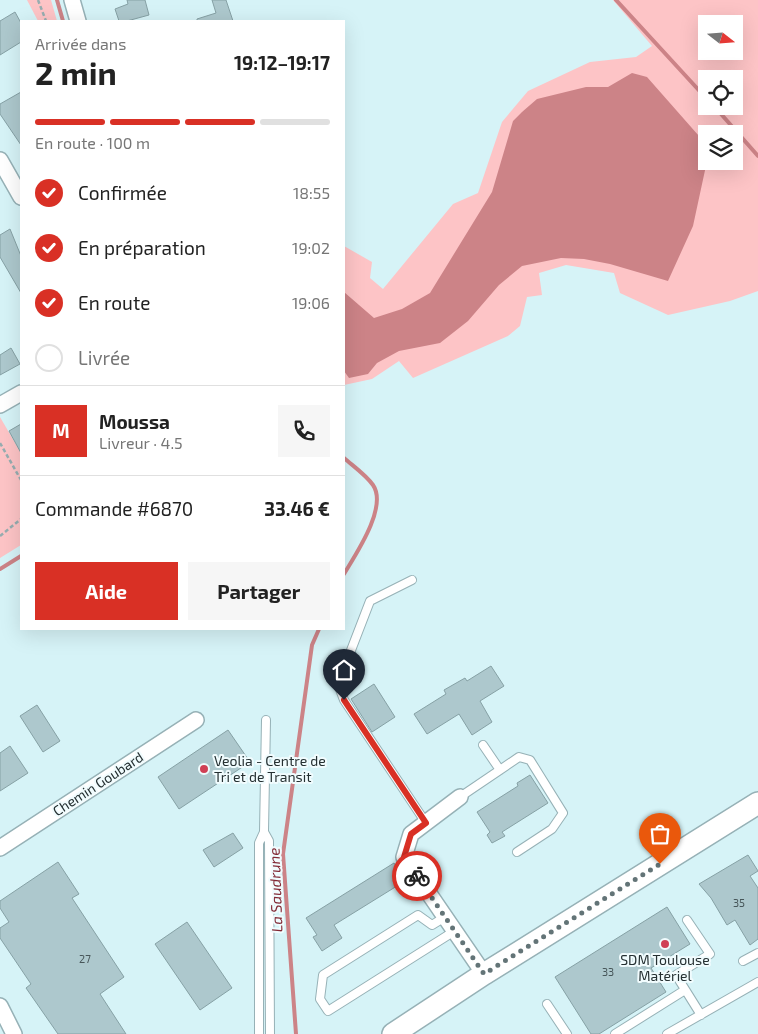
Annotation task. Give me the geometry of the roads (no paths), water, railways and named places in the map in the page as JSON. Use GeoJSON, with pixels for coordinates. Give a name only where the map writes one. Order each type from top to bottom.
{"type":"FeatureCollection","features":[{"type":"Feature","properties":{"kind":"main road"},"geometry":{"type":"LineString","coordinates":[[393,1034],[484,974],[757,805]]}},
{"type":"Feature","properties":{"kind":"street"},"geometry":{"type":"LineString","coordinates":[[72,0],[78,20]]}},
{"type":"Feature","properties":{"kind":"street"},"geometry":{"type":"LineString","coordinates":[[0,160],[20,195]]}},
{"type":"Feature","properties":{"kind":"street"},"geometry":{"type":"LineString","coordinates":[[0,405],[20,395]]}},
{"type":"Feature","properties":{"kind":"street","name":"Chemin Goubard"},"geometry":{"type":"LineString","coordinates":[[0,848],[196,720]]}},
{"type":"Feature","properties":{"kind":"street"},"geometry":{"type":"LineString","coordinates":[[460,797],[411,834],[404,857],[447,936],[484,974]]}},
{"type":"Feature","properties":{"kind":"street"},"geometry":{"type":"LineString","coordinates":[[0,1006],[14,1034]]}},
{"type":"Feature","properties":{"kind":"lane"},"geometry":{"type":"LineString","coordinates":[[412,580],[370,601],[338,684],[344,700],[409,790],[426,823]]}},
{"type":"Feature","properties":{"kind":"lane"},"geometry":{"type":"LineString","coordinates":[[259,1034],[259,843],[264,832],[266,720]]}},
{"type":"Feature","properties":{"kind":"lane"},"geometry":{"type":"LineString","coordinates":[[483,745],[500,770]]}},
{"type":"Feature","properties":{"kind":"lane"},"geometry":{"type":"LineString","coordinates":[[460,797],[519,757],[530,760],[563,814],[552,829],[517,852]]}},
{"type":"Feature","properties":{"kind":"lane"},"geometry":{"type":"LineString","coordinates":[[264,832],[270,841],[270,1034]]}},
{"type":"Feature","properties":{"kind":"lane"},"geometry":{"type":"LineString","coordinates":[[439,921],[418,915],[323,975],[320,999],[328,1011],[447,936]]}},
{"type":"Feature","properties":{"kind":"lane"},"geometry":{"type":"LineString","coordinates":[[687,920],[710,954],[676,975],[701,1015]]}},
{"type":"Feature","properties":{"kind":"lane"},"geometry":{"type":"LineString","coordinates":[[743,961],[758,953]]}},
{"type":"Feature","properties":{"kind":"lane"},"geometry":{"type":"LineString","coordinates":[[666,1034],[758,982]]}},
{"type":"Feature","properties":{"kind":"lane"},"geometry":{"type":"LineString","coordinates":[[615,1034],[685,990]]}},
{"type":"Feature","properties":{"kind":"lane"},"geometry":{"type":"LineString","coordinates":[[548,1004],[567,1034]]}},
{"type":"Feature","properties":{"kind":"waterway","name":"La Saudrune"},"geometry":{"type":"LineString","coordinates":[[57,0],[63,20]]}},
{"type":"Feature","properties":{"kind":"waterway"},"geometry":{"type":"LineString","coordinates":[[616,0],[698,89]]}},
{"type":"Feature","properties":{"kind":"waterway"},"geometry":{"type":"LineString","coordinates":[[722,115],[758,156]]}},
{"type":"Feature","properties":{"kind":"waterway","name":"La Saudrune"},"geometry":{"type":"LineString","coordinates":[[345,459],[370,481],[377,494],[374,518],[345,572]]}},
{"type":"Feature","properties":{"kind":"waterway"},"geometry":{"type":"LineString","coordinates":[[0,569],[20,557]]}},
{"type":"Feature","properties":{"kind":"waterway","name":"La Saudrune"},"geometry":{"type":"LineString","coordinates":[[296,1034],[283,854],[312,645],[319,630]]}},
{"type":"Feature","properties":{"kind":"place","name":"Veolia - Centre de Tri et de Transit"},"geometry":{"type":"Point","coordinates":[204,769]}},
{"type":"Feature","properties":{"kind":"place","name":"SDM Toulouse Matériel"},"geometry":{"type":"Point","coordinates":[665,944]}}]}
